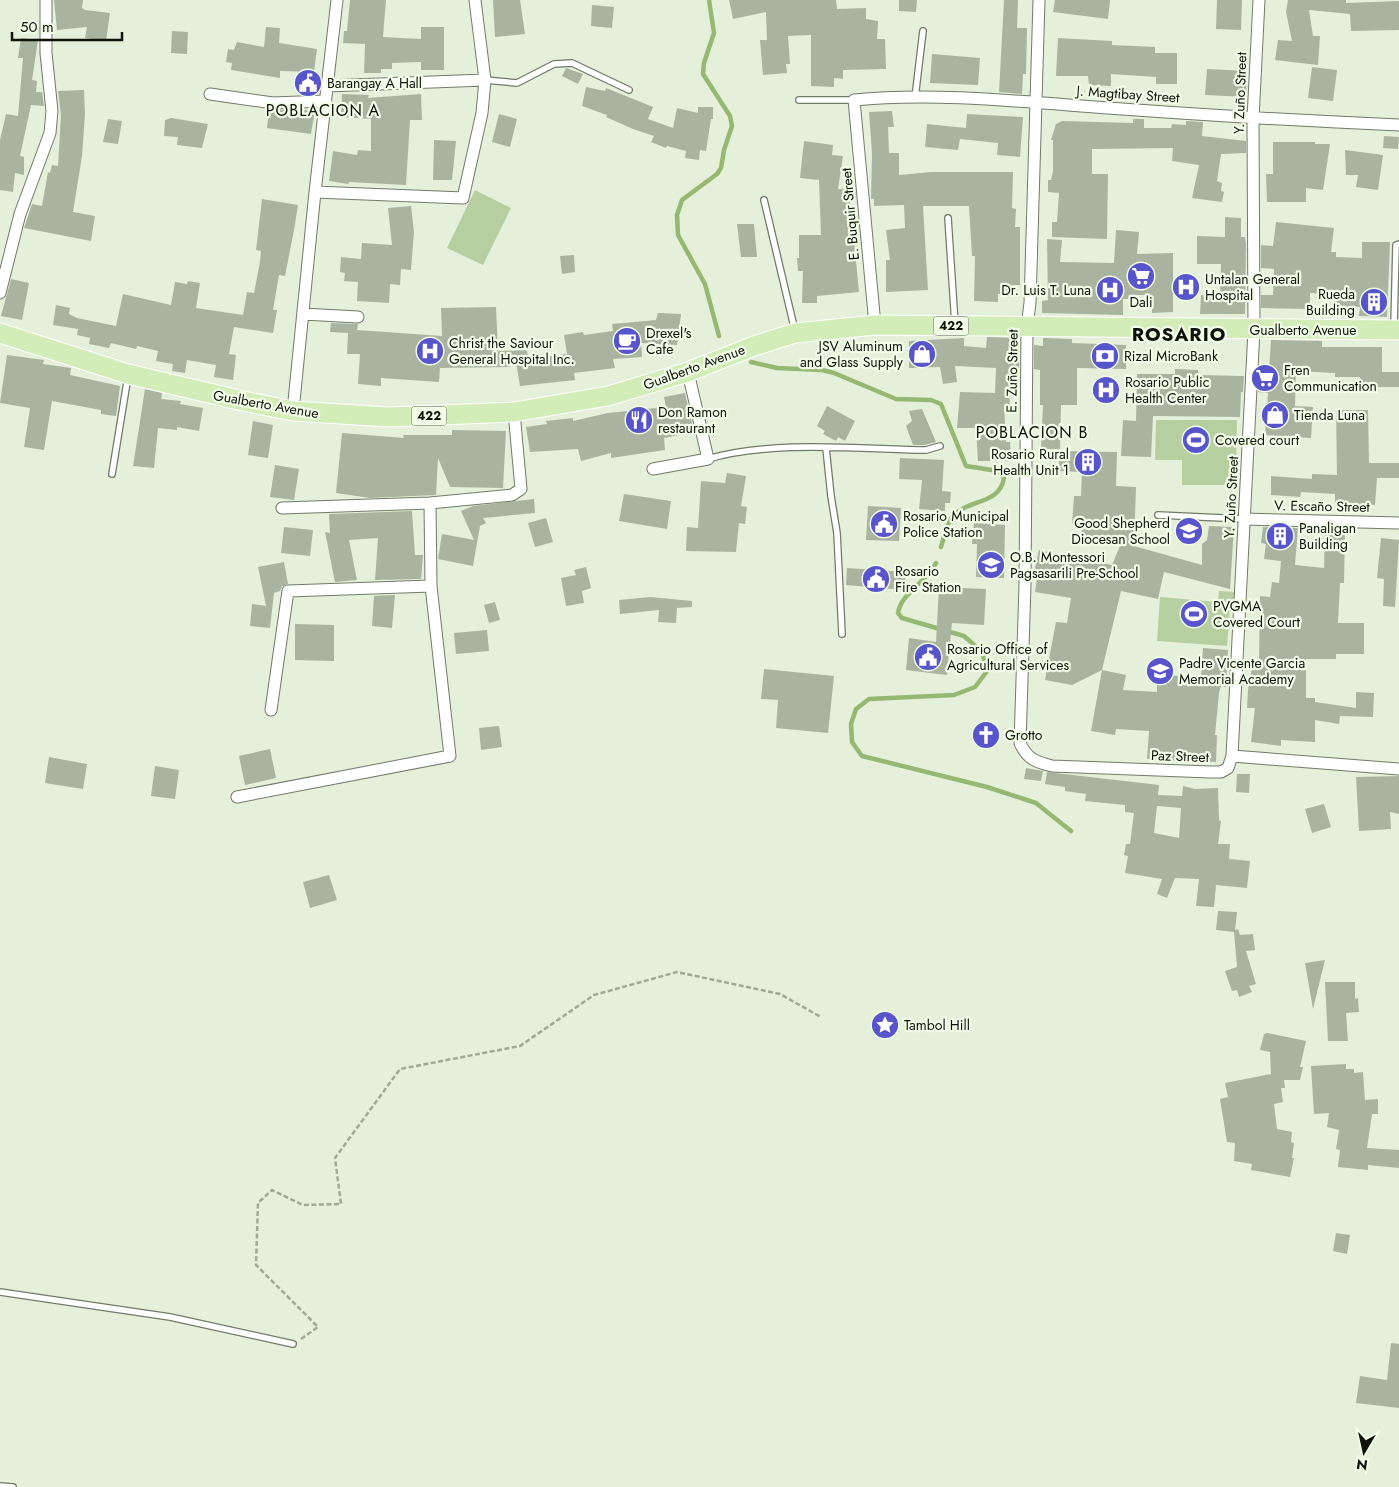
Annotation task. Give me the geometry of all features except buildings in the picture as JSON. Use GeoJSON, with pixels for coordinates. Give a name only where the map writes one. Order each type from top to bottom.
{"type":"FeatureCollection","features":[{"type":"Feature","properties":{"kind":"main road","name":"Gualberto Avenue"},"geometry":{"type":"LineString","coordinates":[[0,333],[128,374],[293,412],[388,417],[514,412],[608,396],[688,372],[754,346],[795,333],[875,325],[1397,330]]}},
{"type":"Feature","properties":{"kind":"street"},"geometry":{"type":"LineString","coordinates":[[0,293],[20,214],[50,133],[52,112],[46,53],[46,0]]}},
{"type":"Feature","properties":{"kind":"street"},"geometry":{"type":"LineString","coordinates":[[293,412],[314,192],[337,0]]}},
{"type":"Feature","properties":{"kind":"street"},"geometry":{"type":"LineString","coordinates":[[314,192],[464,198],[482,113],[485,80],[475,0]]}},
{"type":"Feature","properties":{"kind":"street","name":"E. Zuño Street"},"geometry":{"type":"LineString","coordinates":[[1020,743],[1025,585],[1027,327],[1030,303],[1034,102],[1039,0]]}},
{"type":"Feature","properties":{"kind":"street","name":"Y. Zuño Street"},"geometry":{"type":"LineString","coordinates":[[1232,756],[1254,330],[1253,119],[1259,0]]}},
{"type":"Feature","properties":{"kind":"street"},"geometry":{"type":"LineString","coordinates":[[327,86],[485,80]]}},
{"type":"Feature","properties":{"kind":"street"},"geometry":{"type":"LineString","coordinates":[[210,94],[273,103],[326,101]]}},
{"type":"Feature","properties":{"kind":"street","name":"J. Magtibay Street"},"geometry":{"type":"LineString","coordinates":[[854,100],[883,97],[1034,102],[1253,119],[1399,124]]}},
{"type":"Feature","properties":{"kind":"street","name":"E. Buquir Street"},"geometry":{"type":"LineString","coordinates":[[854,100],[875,325]]}},
{"type":"Feature","properties":{"kind":"street"},"geometry":{"type":"LineString","coordinates":[[303,314],[358,317]]}},
{"type":"Feature","properties":{"kind":"street"},"geometry":{"type":"LineString","coordinates":[[653,469],[708,459],[688,372]]}},
{"type":"Feature","properties":{"kind":"street"},"geometry":{"type":"LineString","coordinates":[[282,508],[430,503],[512,495],[521,489],[514,412]]}},
{"type":"Feature","properties":{"kind":"street"},"geometry":{"type":"LineString","coordinates":[[237,797],[450,756],[431,586],[430,503]]}},
{"type":"Feature","properties":{"kind":"street","name":"V. Escaño Street"},"geometry":{"type":"LineString","coordinates":[[1245,519],[1399,523]]}},
{"type":"Feature","properties":{"kind":"street"},"geometry":{"type":"LineString","coordinates":[[271,710],[288,590],[431,586]]}},
{"type":"Feature","properties":{"kind":"street","name":"Paz Street"},"geometry":{"type":"LineString","coordinates":[[1020,743],[1025,754],[1030,758],[1052,766],[1221,772],[1228,768],[1232,756]]}},
{"type":"Feature","properties":{"kind":"street"},"geometry":{"type":"LineString","coordinates":[[1232,756],[1399,769]]}},
{"type":"Feature","properties":{"kind":"lane"},"geometry":{"type":"LineString","coordinates":[[915,98],[923,31]]}},
{"type":"Feature","properties":{"kind":"lane"},"geometry":{"type":"LineString","coordinates":[[485,80],[517,83],[554,64],[572,63],[629,90]]}},
{"type":"Feature","properties":{"kind":"lane"},"geometry":{"type":"LineString","coordinates":[[799,100],[854,100]]}},
{"type":"Feature","properties":{"kind":"lane"},"geometry":{"type":"LineString","coordinates":[[764,200],[795,333]]}},
{"type":"Feature","properties":{"kind":"lane"},"geometry":{"type":"LineString","coordinates":[[948,218],[955,326]]}},
{"type":"Feature","properties":{"kind":"lane"},"geometry":{"type":"LineString","coordinates":[[1397,330],[1396,245],[1399,244]]}},
{"type":"Feature","properties":{"kind":"lane"},"geometry":{"type":"LineString","coordinates":[[112,474],[128,374]]}},
{"type":"Feature","properties":{"kind":"lane"},"geometry":{"type":"LineString","coordinates":[[708,459],[726,453],[826,448],[926,450],[940,446]]}},
{"type":"Feature","properties":{"kind":"lane"},"geometry":{"type":"LineString","coordinates":[[826,448],[837,533],[842,634]]}},
{"type":"Feature","properties":{"kind":"lane"},"geometry":{"type":"LineString","coordinates":[[1158,515],[1245,519]]}},
{"type":"Feature","properties":{"kind":"lane"},"geometry":{"type":"LineString","coordinates":[[0,1292],[170,1317],[293,1344]]}},
{"type":"Feature","properties":{"kind":"lane"},"geometry":{"type":"LineString","coordinates":[[0,1486],[13,1487]]}},
{"type":"Feature","properties":{"kind":"path"},"geometry":{"type":"LineString","coordinates":[[293,1344],[318,1327],[256,1265],[258,1203],[272,1190],[302,1205],[341,1204],[336,1158],[400,1069],[520,1046],[594,994],[677,972],[780,994],[821,1017]]}},
{"type":"Feature","properties":{"kind":"green space"},"geometry":{"type":"Polygon","coordinates":[[[475,190],[511,208],[483,265],[447,248],[475,190]]]}},
{"type":"Feature","properties":{"kind":"green space","name":"Covered court"},"geometry":{"type":"Polygon","coordinates":[[[1156,420],[1237,420],[1236,485],[1182,485],[1182,460],[1155,460],[1156,420]]]}},
{"type":"Feature","properties":{"kind":"green space","name":"PVGMA Covered Court"},"geometry":{"type":"Polygon","coordinates":[[[1219,591],[1236,592],[1235,609],[1230,609],[1227,646],[1157,641],[1160,597],[1218,602],[1219,591]]]}},
{"type":"Feature","properties":{"kind":"waterway"},"geometry":{"type":"LineString","coordinates":[[709,0],[714,33],[704,63],[703,74],[730,116],[732,126],[724,150],[721,168],[717,174],[682,200],[677,215],[678,235],[705,284],[719,336]]}},
{"type":"Feature","properties":{"kind":"waterway"},"geometry":{"type":"LineString","coordinates":[[751,362],[777,368],[822,370],[834,373],[896,399],[931,400],[941,404],[966,466],[998,471],[1004,478],[1001,487],[996,493],[958,511],[952,517],[941,547]]}},
{"type":"Feature","properties":{"kind":"waterway"},"geometry":{"type":"LineString","coordinates":[[936,563],[932,570],[904,600],[898,613],[902,618],[964,636],[981,651],[988,670],[975,687],[954,695],[869,699],[856,709],[851,724],[852,742],[862,756],[987,787],[1036,803],[1071,831]]}},
{"type":"Feature","properties":{"kind":"place","name":"Barangay A Hall"},"geometry":{"type":"Point","coordinates":[308,83]}},
{"type":"Feature","properties":{"kind":"place","name":"Dali"},"geometry":{"type":"Point","coordinates":[1141,276]}},
{"type":"Feature","properties":{"kind":"place","name":"Untalan General Hospital"},"geometry":{"type":"Point","coordinates":[1186,287]}},
{"type":"Feature","properties":{"kind":"place","name":"Dr. Luis T. Luna"},"geometry":{"type":"Point","coordinates":[1110,290]}},
{"type":"Feature","properties":{"kind":"place","name":"Rueda Building"},"geometry":{"type":"Point","coordinates":[1374,302]}},
{"type":"Feature","properties":{"kind":"place","name":"Drexel's Cafe"},"geometry":{"type":"Point","coordinates":[627,341]}},
{"type":"Feature","properties":{"kind":"place","name":"Christ the Saviour General Hospital Inc."},"geometry":{"type":"Point","coordinates":[430,351]}},
{"type":"Feature","properties":{"kind":"place","name":"JSV Aluminum and Glass Supply"},"geometry":{"type":"Point","coordinates":[922,354]}},
{"type":"Feature","properties":{"kind":"place","name":"Rizal MicroBank"},"geometry":{"type":"Point","coordinates":[1105,356]}},
{"type":"Feature","properties":{"kind":"place","name":"Fren Communication"},"geometry":{"type":"Point","coordinates":[1265,378]}},
{"type":"Feature","properties":{"kind":"place","name":"Rosario Public Health Center"},"geometry":{"type":"Point","coordinates":[1106,390]}},
{"type":"Feature","properties":{"kind":"place","name":"Tienda Luna"},"geometry":{"type":"Point","coordinates":[1275,415]}},
{"type":"Feature","properties":{"kind":"place","name":"Don Ramon restaurant"},"geometry":{"type":"Point","coordinates":[639,420]}},
{"type":"Feature","properties":{"kind":"place","name":"Covered court"},"geometry":{"type":"Point","coordinates":[1196,440]}},
{"type":"Feature","properties":{"kind":"place","name":"Rosario Rural Health Unit 1"},"geometry":{"type":"Point","coordinates":[1088,462]}},
{"type":"Feature","properties":{"kind":"place","name":"Rosario Municipal Police Station"},"geometry":{"type":"Point","coordinates":[884,524]}},
{"type":"Feature","properties":{"kind":"place","name":"Good Shepherd Diocesan School"},"geometry":{"type":"Point","coordinates":[1189,531]}},
{"type":"Feature","properties":{"kind":"place","name":"Panaligan Building"},"geometry":{"type":"Point","coordinates":[1280,536]}},
{"type":"Feature","properties":{"kind":"place","name":"O.B. Montessori Pagsasarili Pre-School"},"geometry":{"type":"Point","coordinates":[991,565]}},
{"type":"Feature","properties":{"kind":"place","name":"Rosario Fire Station"},"geometry":{"type":"Point","coordinates":[876,579]}},
{"type":"Feature","properties":{"kind":"place","name":"PVGMA Covered Court"},"geometry":{"type":"Point","coordinates":[1194,614]}},
{"type":"Feature","properties":{"kind":"place","name":"Rosario Office of Agricultural Services"},"geometry":{"type":"Point","coordinates":[928,657]}},
{"type":"Feature","properties":{"kind":"place","name":"Padre Vicente Garcia Memorial Academy"},"geometry":{"type":"Point","coordinates":[1160,671]}},
{"type":"Feature","properties":{"kind":"place","name":"Grotto"},"geometry":{"type":"Point","coordinates":[986,735]}},
{"type":"Feature","properties":{"kind":"place","name":"Tambol Hill"},"geometry":{"type":"Point","coordinates":[885,1025]}},
{"type":"Feature","properties":{"kind":"district","name":"POBLACION A"},"geometry":{"type":"Point","coordinates":[323,110]}},
{"type":"Feature","properties":{"kind":"district","name":"ROSARIO"},"geometry":{"type":"Point","coordinates":[1179,334]}},
{"type":"Feature","properties":{"kind":"district","name":"POBLACION B"},"geometry":{"type":"Point","coordinates":[1032,432]}}]}
